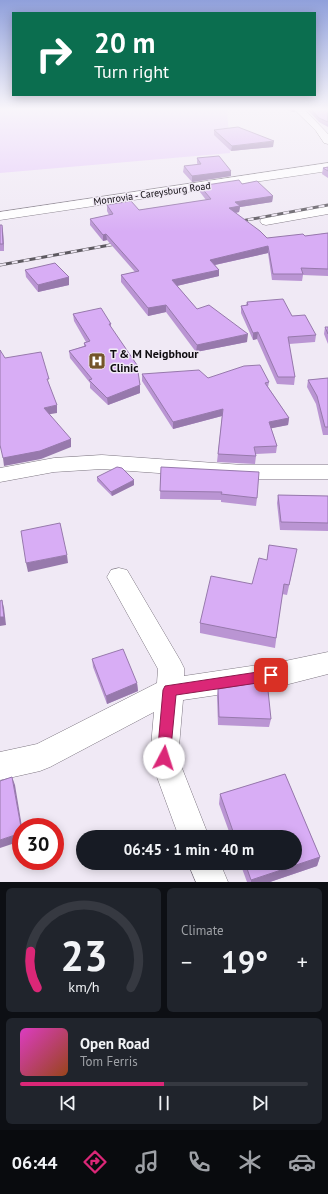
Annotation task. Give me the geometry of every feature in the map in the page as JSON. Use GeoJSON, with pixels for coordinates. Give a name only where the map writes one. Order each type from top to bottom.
{"type":"FeatureCollection","features":[{"type":"Feature","properties":{"kind":"main road","name":"Monrovia - Careysburg Road"},"geometry":{"type":"LineString","coordinates":[[0,216],[328,167]]}},
{"type":"Feature","properties":{"kind":"street"},"geometry":{"type":"LineString","coordinates":[[266,221],[328,210]]}},
{"type":"Feature","properties":{"kind":"street"},"geometry":{"type":"LineString","coordinates":[[0,475],[54,465],[102,462],[243,472],[328,472]]}},
{"type":"Feature","properties":{"kind":"street"},"geometry":{"type":"LineString","coordinates":[[119,577],[170,668],[170,690],[164,758],[191,830]]}},
{"type":"Feature","properties":{"kind":"street"},"geometry":{"type":"LineString","coordinates":[[0,766],[40,757],[170,690],[285,673],[328,663]]}},
{"type":"Feature","properties":{"kind":"street"},"geometry":{"type":"LineString","coordinates":[[207,870],[212,882]]}},
{"type":"Feature","properties":{"kind":"shaded area"},"geometry":{"type":"Polygon","coordinates":[[[0,149],[230,149],[230,153],[0,173],[0,149]]]}},
{"type":"Feature","properties":{"kind":"building"},"geometry":{"type":"Polygon","coordinates":[[[219,156],[231,171],[192,176],[184,166],[201,164],[197,158],[219,156]]]}},
{"type":"Feature","properties":{"kind":"building"},"geometry":{"type":"Polygon","coordinates":[[[239,180],[242,184],[257,181],[273,196],[235,202],[240,206],[229,208],[267,238],[328,233],[328,269],[301,268],[303,274],[273,274],[268,246],[210,260],[219,270],[172,280],[197,309],[209,305],[248,334],[197,345],[166,305],[148,308],[121,275],[139,271],[106,234],[103,235],[90,219],[113,214],[107,205],[131,201],[139,210],[211,199],[200,186],[239,180]]]}},
{"type":"Feature","properties":{"kind":"building"},"geometry":{"type":"Polygon","coordinates":[[[0,225],[2,225],[3,244],[0,244],[0,225]]]}},
{"type":"Feature","properties":{"kind":"building"},"geometry":{"type":"Polygon","coordinates":[[[55,263],[69,277],[38,285],[25,270],[55,263]]]}},
{"type":"Feature","properties":{"kind":"building"},"geometry":{"type":"Polygon","coordinates":[[[283,299],[292,316],[305,315],[316,335],[288,337],[295,377],[278,377],[258,332],[253,333],[241,306],[248,305],[247,302],[283,299]]]}},
{"type":"Feature","properties":{"kind":"building"},"geometry":{"type":"Polygon","coordinates":[[[101,308],[111,324],[109,324],[137,365],[140,385],[107,398],[89,380],[92,379],[69,351],[86,346],[84,343],[90,341],[73,314],[101,308]]]}},
{"type":"Feature","properties":{"kind":"building"},"geometry":{"type":"Polygon","coordinates":[[[325,327],[328,327],[328,334],[325,327]]]}},
{"type":"Feature","properties":{"kind":"building"},"geometry":{"type":"Polygon","coordinates":[[[0,350],[5,358],[41,352],[49,379],[47,379],[57,405],[44,408],[71,439],[40,451],[3,458],[0,445],[0,350]]]}},
{"type":"Feature","properties":{"kind":"building"},"geometry":{"type":"Polygon","coordinates":[[[260,365],[269,382],[265,383],[289,418],[269,422],[277,446],[254,447],[256,456],[218,454],[223,409],[173,422],[142,374],[199,370],[208,378],[244,366],[260,365]]]}},
{"type":"Feature","properties":{"kind":"building"},"geometry":{"type":"Polygon","coordinates":[[[328,378],[328,427],[325,427],[317,396],[308,380],[328,378]]]}},
{"type":"Feature","properties":{"kind":"building"},"geometry":{"type":"Polygon","coordinates":[[[117,467],[122,468],[134,480],[111,492],[97,477],[117,467]]]}},
{"type":"Feature","properties":{"kind":"building"},"geometry":{"type":"Polygon","coordinates":[[[161,467],[259,472],[257,498],[221,494],[222,492],[160,491],[161,467]]]}},
{"type":"Feature","properties":{"kind":"building"},"geometry":{"type":"Polygon","coordinates":[[[278,495],[328,496],[328,523],[281,522],[278,495]]]}},
{"type":"Feature","properties":{"kind":"building"},"geometry":{"type":"Polygon","coordinates":[[[60,523],[67,555],[26,563],[21,531],[60,523]]]}},
{"type":"Feature","properties":{"kind":"building"},"geometry":{"type":"Polygon","coordinates":[[[269,545],[297,549],[289,585],[284,584],[276,638],[200,623],[211,576],[252,584],[259,558],[267,560],[269,545]]]}},
{"type":"Feature","properties":{"kind":"building"},"geometry":{"type":"Polygon","coordinates":[[[2,600],[4,617],[0,617],[0,601],[2,600]]]}},
{"type":"Feature","properties":{"kind":"building"},"geometry":{"type":"Polygon","coordinates":[[[123,649],[137,683],[106,696],[92,659],[123,649]]]}},
{"type":"Feature","properties":{"kind":"building"},"geometry":{"type":"Polygon","coordinates":[[[267,681],[271,719],[219,717],[218,689],[267,681]]]}},
{"type":"Feature","properties":{"kind":"building"},"geometry":{"type":"Polygon","coordinates":[[[285,774],[320,857],[302,863],[302,830],[233,830],[220,794],[285,774]]]}},
{"type":"Feature","properties":{"kind":"building"},"geometry":{"type":"Polygon","coordinates":[[[12,777],[19,818],[12,818],[12,836],[0,840],[0,781],[12,777]]]}},
{"type":"Feature","properties":{"kind":"building"},"geometry":{"type":"Polygon","coordinates":[[[247,870],[281,870],[251,880],[247,870]]]}},
{"type":"Feature","properties":{"kind":"railway"},"geometry":{"type":"LineString","coordinates":[[236,222],[328,205]]}},
{"type":"Feature","properties":{"kind":"railway"},"geometry":{"type":"LineString","coordinates":[[0,265],[121,243]]}},
{"type":"Feature","properties":{"kind":"place","name":"T & M Neigbhour Clinic"},"geometry":{"type":"Point","coordinates":[97,361]}},
{"type":"Feature","properties":{"kind":"route"},"geometry":{"type":"LineString","coordinates":[[164,758],[170,690],[271,675]]}}]}
